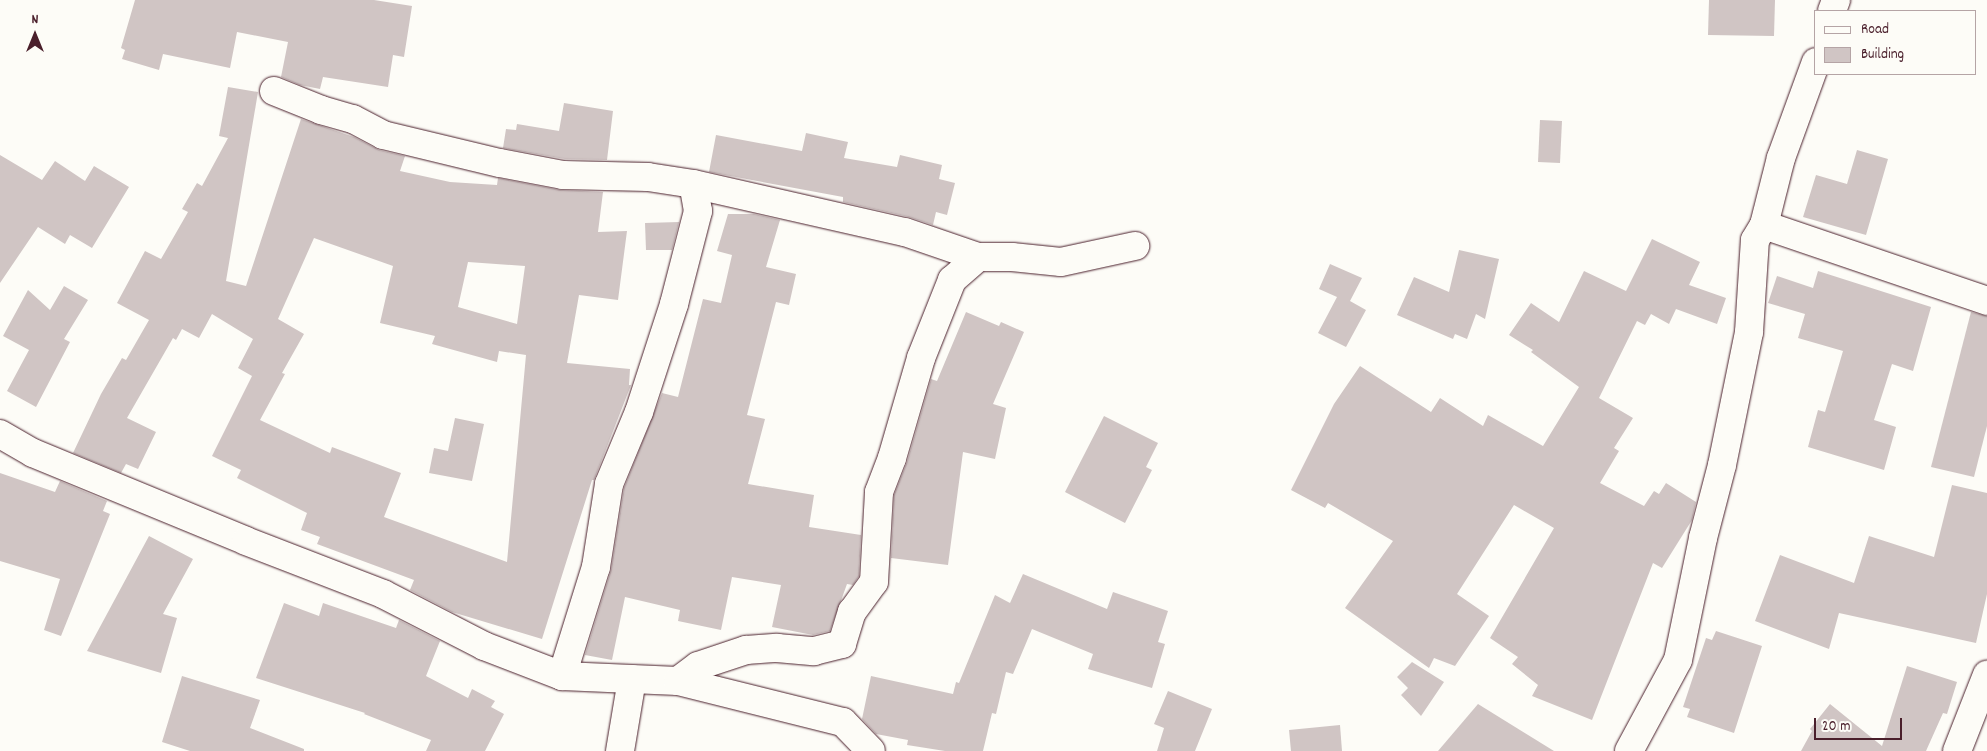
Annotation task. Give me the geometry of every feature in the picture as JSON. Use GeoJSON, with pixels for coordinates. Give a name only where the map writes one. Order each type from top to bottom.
{"type":"FeatureCollection","features":[{"type":"Feature","properties":{"kind":"street"},"geometry":{"type":"LineString","coordinates":[[1629,751],[1678,660],[1702,538],[1722,465],[1749,332],[1755,240],[1764,225],[1781,158],[1814,67]]}},
{"type":"Feature","properties":{"kind":"street"},"geometry":{"type":"LineString","coordinates":[[274,90],[321,110],[353,119],[383,135],[500,163],[563,174],[648,177],[693,184],[906,232],[978,257],[1012,257],[1061,262],[1135,246]]}},
{"type":"Feature","properties":{"kind":"street"},"geometry":{"type":"LineString","coordinates":[[562,676],[596,567],[609,484],[638,412],[674,304],[698,211],[693,184]]}},
{"type":"Feature","properties":{"kind":"street"},"geometry":{"type":"LineString","coordinates":[[1764,225],[1987,301]]}},
{"type":"Feature","properties":{"kind":"street"},"geometry":{"type":"LineString","coordinates":[[678,681],[698,666],[746,650],[777,648],[814,651],[842,644],[852,612],[874,582],[879,492],[892,458],[921,358],[952,280],[978,257]]}},
{"type":"Feature","properties":{"kind":"street"},"geometry":{"type":"LineString","coordinates":[[0,434],[33,453],[246,542],[383,594],[484,646],[562,676],[678,681],[843,722],[871,751]]}},
{"type":"Feature","properties":{"kind":"street"},"geometry":{"type":"LineString","coordinates":[[1957,751],[1987,675]]}},
{"type":"Feature","properties":{"kind":"street"},"geometry":{"type":"LineString","coordinates":[[620,751],[632,679]]}},
{"type":"Feature","properties":{"kind":"building"},"geometry":{"type":"Polygon","coordinates":[[[135,0],[374,0],[412,6],[404,57],[393,55],[388,87],[323,77],[320,89],[300,85],[281,77],[288,42],[237,32],[230,68],[163,54],[159,70],[122,59],[125,50],[121,48],[135,0]]]}},
{"type":"Feature","properties":{"kind":"building"},"geometry":{"type":"Polygon","coordinates":[[[1709,0],[1775,0],[1774,36],[1708,35],[1709,0]]]}},
{"type":"Feature","properties":{"kind":"building"},"geometry":{"type":"Polygon","coordinates":[[[228,87],[258,92],[226,281],[246,286],[301,119],[354,137],[379,150],[405,156],[400,171],[450,182],[497,185],[498,178],[560,190],[603,192],[598,232],[627,231],[618,300],[579,295],[567,363],[630,369],[629,385],[631,385],[594,480],[592,480],[542,639],[452,612],[410,590],[414,580],[317,544],[320,537],[301,530],[307,513],[237,478],[241,470],[212,456],[252,376],[238,368],[253,339],[212,314],[199,338],[182,329],[176,340],[173,338],[127,418],[156,432],[138,469],[126,464],[121,473],[73,453],[101,394],[122,358],[126,360],[149,320],[117,303],[145,251],[161,259],[188,212],[182,209],[197,183],[202,186],[228,138],[219,136],[228,87]],[[314,238],[278,319],[304,334],[282,373],[285,374],[260,420],[330,453],[332,447],[401,473],[384,517],[507,562],[526,355],[499,351],[497,362],[432,344],[435,336],[380,323],[393,266],[314,238]],[[468,262],[458,307],[517,324],[525,266],[468,262]]]}},
{"type":"Feature","properties":{"kind":"building"},"geometry":{"type":"Polygon","coordinates":[[[564,103],[613,111],[607,160],[565,159],[503,148],[506,129],[516,130],[517,124],[559,131],[564,103]]]}},
{"type":"Feature","properties":{"kind":"building"},"geometry":{"type":"Polygon","coordinates":[[[1540,120],[1562,121],[1560,163],[1538,162],[1540,120]]]}},
{"type":"Feature","properties":{"kind":"building"},"geometry":{"type":"Polygon","coordinates":[[[806,133],[848,142],[844,158],[897,167],[900,155],[942,165],[939,179],[955,183],[947,215],[936,212],[933,225],[909,217],[843,202],[843,197],[709,172],[716,135],[802,151],[806,133]]]}},
{"type":"Feature","properties":{"kind":"building"},"geometry":{"type":"Polygon","coordinates":[[[1857,150],[1888,159],[1866,235],[1803,217],[1816,175],[1847,184],[1857,150]]]}},
{"type":"Feature","properties":{"kind":"building"},"geometry":{"type":"Polygon","coordinates":[[[0,155],[42,180],[55,161],[85,181],[94,166],[129,187],[92,248],[70,235],[65,244],[38,227],[0,283],[0,155]]]}},
{"type":"Feature","properties":{"kind":"building"},"geometry":{"type":"Polygon","coordinates":[[[728,214],[754,214],[780,220],[766,267],[796,274],[789,305],[776,302],[747,415],[765,419],[748,484],[814,495],[809,527],[861,535],[859,576],[853,585],[847,584],[830,631],[813,635],[772,627],[781,585],[732,577],[721,630],[678,621],[680,610],[625,597],[612,660],[585,655],[611,570],[624,488],[662,393],[678,397],[703,299],[721,303],[732,255],[717,251],[728,214]]]}},
{"type":"Feature","properties":{"kind":"building"},"geometry":{"type":"Polygon","coordinates":[[[679,222],[672,250],[646,250],[645,223],[679,222]]]}},
{"type":"Feature","properties":{"kind":"building"},"geometry":{"type":"Polygon","coordinates":[[[1652,239],[1700,262],[1689,285],[1726,298],[1717,324],[1676,309],[1669,324],[1651,314],[1645,325],[1637,321],[1599,398],[1633,418],[1614,448],[1619,451],[1600,483],[1644,506],[1654,491],[1659,494],[1666,483],[1696,502],[1692,520],[1662,568],[1653,563],[1592,720],[1532,696],[1538,685],[1512,664],[1518,657],[1490,638],[1554,528],[1514,505],[1457,594],[1489,616],[1455,666],[1434,658],[1429,668],[1345,608],[1393,541],[1328,503],[1325,508],[1291,490],[1334,404],[1360,366],[1431,412],[1440,398],[1483,426],[1488,415],[1543,446],[1579,387],[1531,352],[1533,350],[1509,335],[1531,303],[1559,322],[1584,271],[1626,291],[1652,239]]]}},
{"type":"Feature","properties":{"kind":"building"},"geometry":{"type":"Polygon","coordinates":[[[1459,250],[1499,259],[1485,319],[1476,314],[1467,339],[1455,334],[1453,339],[1397,315],[1414,277],[1449,292],[1459,250]]]}},
{"type":"Feature","properties":{"kind":"building"},"geometry":{"type":"Polygon","coordinates":[[[1330,264],[1362,278],[1350,301],[1366,310],[1346,347],[1318,333],[1337,297],[1319,289],[1330,264]]]}},
{"type":"Feature","properties":{"kind":"building"},"geometry":{"type":"Polygon","coordinates":[[[1818,271],[1931,307],[1913,371],[1892,364],[1874,420],[1896,427],[1884,470],[1808,447],[1818,410],[1825,412],[1843,351],[1798,338],[1805,314],[1768,303],[1777,276],[1813,288],[1818,271]]]}},
{"type":"Feature","properties":{"kind":"building"},"geometry":{"type":"Polygon","coordinates":[[[64,286],[88,300],[64,339],[70,342],[36,407],[7,391],[29,350],[3,336],[28,290],[50,310],[64,286]]]}},
{"type":"Feature","properties":{"kind":"building"},"geometry":{"type":"Polygon","coordinates":[[[966,312],[999,326],[1001,322],[1024,332],[993,404],[1006,408],[995,459],[963,452],[948,565],[891,558],[894,495],[907,462],[931,379],[937,381],[966,312]]]}},
{"type":"Feature","properties":{"kind":"building"},"geometry":{"type":"Polygon","coordinates":[[[1971,312],[1987,316],[1987,426],[1974,477],[1931,467],[1971,312]]]}},
{"type":"Feature","properties":{"kind":"building"},"geometry":{"type":"Polygon","coordinates":[[[1104,416],[1158,443],[1146,467],[1152,470],[1125,523],[1065,492],[1104,416]]]}},
{"type":"Feature","properties":{"kind":"building"},"geometry":{"type":"Polygon","coordinates":[[[455,418],[484,424],[472,481],[429,473],[434,448],[448,451],[455,418]]]}},
{"type":"Feature","properties":{"kind":"building"},"geometry":{"type":"Polygon","coordinates":[[[0,473],[55,492],[60,481],[107,501],[103,511],[110,514],[61,636],[44,630],[60,579],[0,561],[0,473]]]}},
{"type":"Feature","properties":{"kind":"building"},"geometry":{"type":"Polygon","coordinates":[[[1952,485],[1987,493],[1987,594],[1976,643],[1839,613],[1829,649],[1755,621],[1780,555],[1854,583],[1869,536],[1934,557],[1952,485]]]}},
{"type":"Feature","properties":{"kind":"building"},"geometry":{"type":"Polygon","coordinates":[[[149,536],[193,559],[163,614],[177,618],[161,673],[87,651],[149,536]]]}},
{"type":"Feature","properties":{"kind":"building"},"geometry":{"type":"Polygon","coordinates":[[[1023,574],[1107,609],[1113,592],[1168,611],[1158,642],[1165,644],[1152,688],[1088,669],[1093,654],[1032,629],[1013,674],[1006,672],[996,714],[992,713],[983,751],[945,751],[907,745],[908,740],[876,734],[862,719],[871,676],[953,694],[956,682],[959,683],[995,595],[1010,603],[1023,574]]]}},
{"type":"Feature","properties":{"kind":"building"},"geometry":{"type":"Polygon","coordinates":[[[284,603],[319,616],[323,603],[396,628],[399,620],[440,641],[426,676],[468,698],[472,689],[495,701],[491,707],[504,714],[485,751],[426,751],[431,740],[365,713],[256,678],[284,603]]]}},
{"type":"Feature","properties":{"kind":"building"},"geometry":{"type":"Polygon","coordinates":[[[1716,631],[1762,646],[1734,733],[1687,717],[1690,709],[1683,707],[1706,638],[1712,640],[1716,631]]]}},
{"type":"Feature","properties":{"kind":"building"},"geometry":{"type":"Polygon","coordinates":[[[1412,662],[1444,682],[1421,716],[1401,695],[1408,688],[1397,677],[1412,662]]]}},
{"type":"Feature","properties":{"kind":"building"},"geometry":{"type":"Polygon","coordinates":[[[1907,666],[1957,682],[1947,714],[1943,713],[1926,751],[1801,751],[1812,731],[1810,729],[1830,704],[1882,746],[1907,666]]]}},
{"type":"Feature","properties":{"kind":"building"},"geometry":{"type":"Polygon","coordinates":[[[182,676],[260,700],[250,728],[304,749],[304,751],[190,751],[162,742],[182,676]]]}},
{"type":"Feature","properties":{"kind":"building"},"geometry":{"type":"Polygon","coordinates":[[[1168,691],[1212,709],[1195,751],[1157,751],[1164,728],[1154,724],[1168,691]]]}},
{"type":"Feature","properties":{"kind":"building"},"geometry":{"type":"Polygon","coordinates":[[[1478,704],[1554,751],[1438,751],[1478,704]]]}},
{"type":"Feature","properties":{"kind":"building"},"geometry":{"type":"Polygon","coordinates":[[[1340,725],[1342,751],[1291,751],[1289,730],[1340,725]]]}}]}
